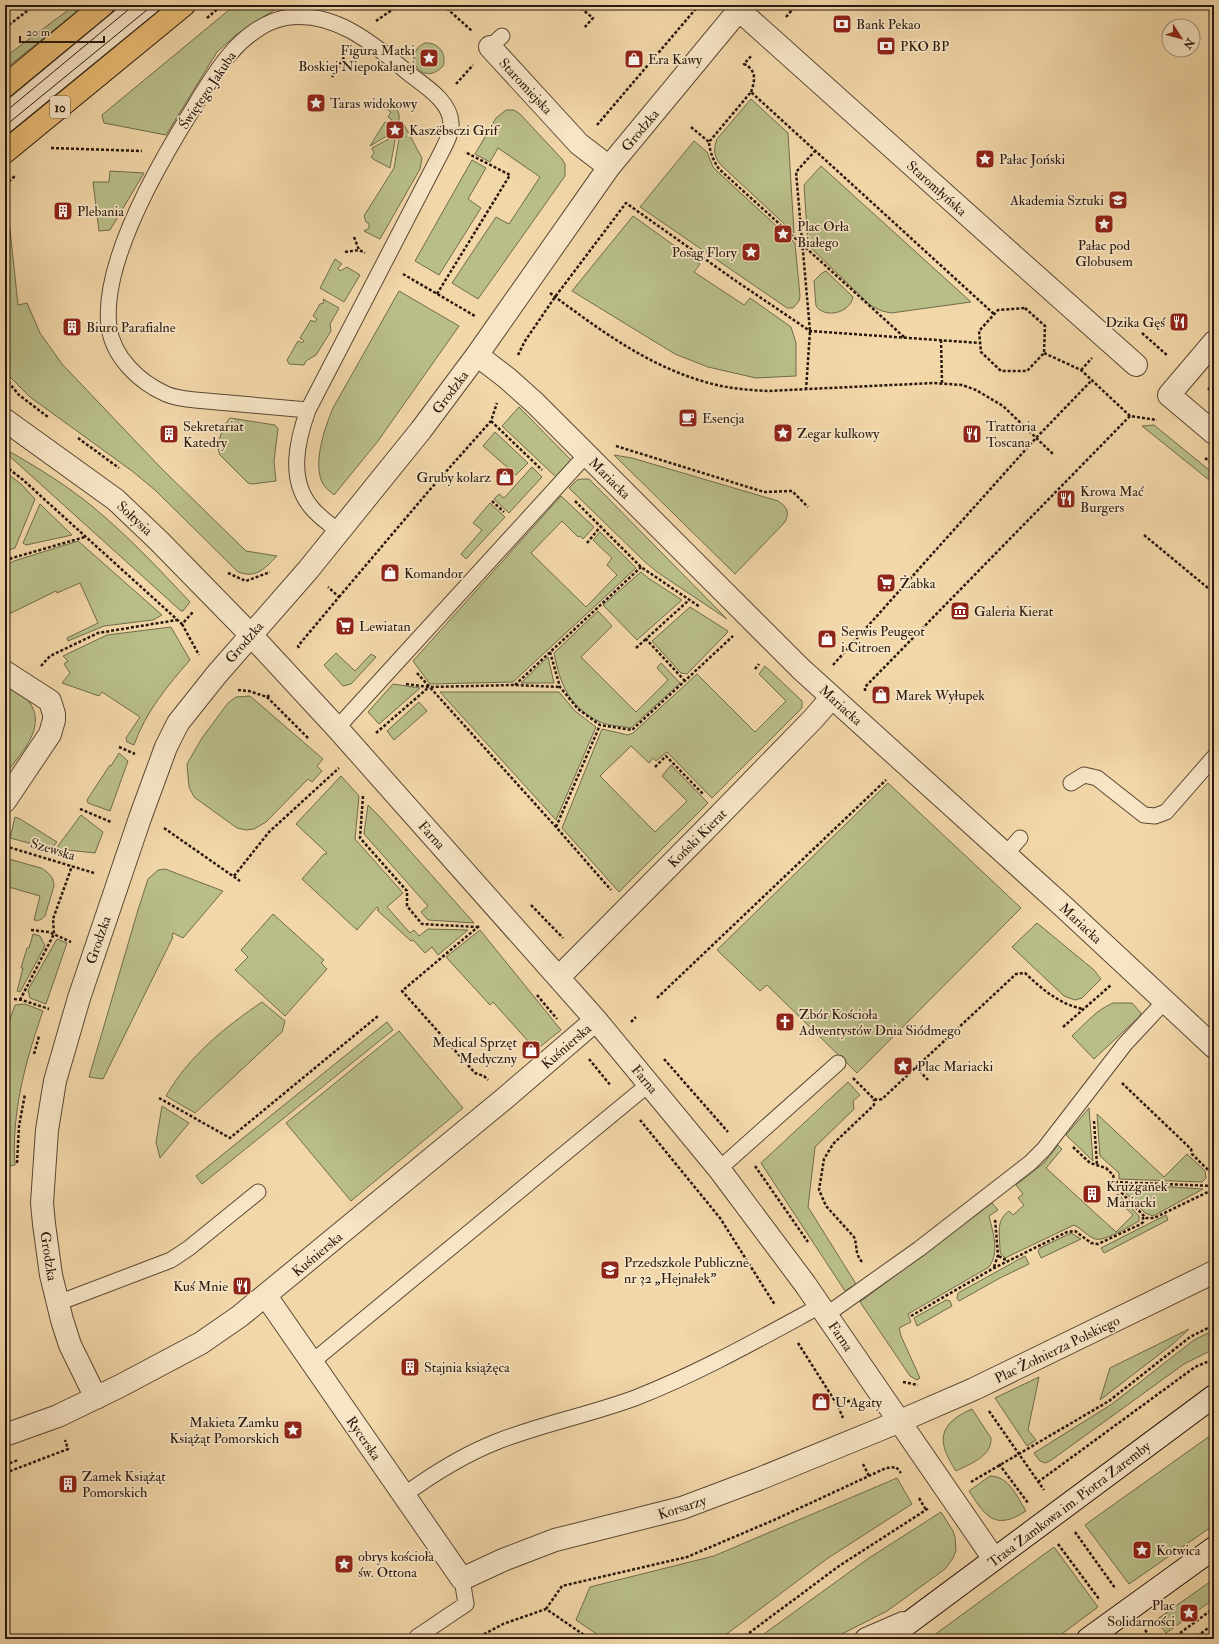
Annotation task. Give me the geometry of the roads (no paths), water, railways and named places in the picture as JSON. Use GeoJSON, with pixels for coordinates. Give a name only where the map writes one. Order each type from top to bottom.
{"type":"FeatureCollection","features":[{"type":"Feature","properties":{"kind":"main road"},"geometry":{"type":"LineString","coordinates":[[5,86],[103,5]]}},
{"type":"Feature","properties":{"kind":"main road","name":"10"},"geometry":{"type":"LineString","coordinates":[[5,152],[116,63],[184,5]]}},
{"type":"Feature","properties":{"kind":"street","name":"Grodzka"},"geometry":{"type":"LineString","coordinates":[[96,1398],[72,1350],[51,1275],[44,1224],[42,1187],[50,1104],[69,1030],[140,818],[166,747],[178,723],[187,711],[250,634],[308,570],[421,430],[477,355],[609,167],[741,7]]}},
{"type":"Feature","properties":{"kind":"street","name":"Staromłyńska"},"geometry":{"type":"LineString","coordinates":[[741,7],[1009,252],[1136,365]]}},
{"type":"Feature","properties":{"kind":"street","name":"Staromiejska"},"geometry":{"type":"LineString","coordinates":[[496,42],[579,144],[609,167]]}},
{"type":"Feature","properties":{"kind":"street"},"geometry":{"type":"LineString","coordinates":[[1214,342],[1169,395],[1214,433]]}},
{"type":"Feature","properties":{"kind":"street","name":"Mariacka"},"geometry":{"type":"LineString","coordinates":[[477,355],[507,378],[587,454],[790,658],[1006,854],[1214,1047]]}},
{"type":"Feature","properties":{"kind":"street","name":"Sołtysia"},"geometry":{"type":"LineString","coordinates":[[5,420],[106,492],[129,512],[250,634]]}},
{"type":"Feature","properties":{"kind":"street","name":"Farna"},"geometry":{"type":"LineString","coordinates":[[250,634],[559,977],[719,1170],[823,1310],[898,1422],[994,1559]]}},
{"type":"Feature","properties":{"kind":"street"},"geometry":{"type":"LineString","coordinates":[[5,672],[50,701],[54,714],[54,720],[50,734],[5,801]]}},
{"type":"Feature","properties":{"kind":"street","name":"Koński Kierat"},"geometry":{"type":"LineString","coordinates":[[559,977],[770,764],[832,697]]}},
{"type":"Feature","properties":{"kind":"street","name":"Kuśnierska"},"geometry":{"type":"LineString","coordinates":[[5,1435],[58,1416],[96,1398],[201,1343],[240,1316],[504,1099],[596,1020]]}},
{"type":"Feature","properties":{"kind":"street","name":"Plac Żołnierza Polskiego"},"geometry":{"type":"LineString","coordinates":[[898,1422],[974,1389],[1214,1272]]}},
{"type":"Feature","properties":{"kind":"street","name":"Rycerska"},"geometry":{"type":"LineString","coordinates":[[266,1296],[462,1579]]}},
{"type":"Feature","properties":{"kind":"street","name":"Trasa Zamkowa im. Piotra Zaremby"},"geometry":{"type":"LineString","coordinates":[[887,1639],[1214,1396]]}},
{"type":"Feature","properties":{"kind":"street","name":"Korsarzy"},"geometry":{"type":"LineString","coordinates":[[462,1579],[503,1560],[555,1540],[652,1517],[720,1495],[898,1422]]}},
{"type":"Feature","properties":{"kind":"street"},"geometry":{"type":"LineString","coordinates":[[1088,1639],[1214,1548]]}},
{"type":"Feature","properties":{"kind":"street","name":"Trasa Zamkowa im. Piotra Zaremby"},"geometry":{"type":"LineString","coordinates":[[866,1639],[924,1612]]}},
{"type":"Feature","properties":{"kind":"lane"},"geometry":{"type":"LineString","coordinates":[[37,61],[122,5]]}},
{"type":"Feature","properties":{"kind":"lane"},"geometry":{"type":"LineString","coordinates":[[5,112],[134,5]]}},
{"type":"Feature","properties":{"kind":"lane"},"geometry":{"type":"LineString","coordinates":[[5,126],[153,5]]}},
{"type":"Feature","properties":{"kind":"lane","name":"Świętego Jakuba"},"geometry":{"type":"LineString","coordinates":[[308,410],[179,398],[166,394],[154,387],[123,362],[113,342],[109,328],[108,313],[109,295],[116,265],[138,210],[167,152],[218,69],[230,53],[244,40],[257,31],[283,18],[313,17],[327,20],[339,25],[358,35],[390,57],[441,100],[448,110],[451,124],[446,142],[308,410],[299,435],[297,452],[298,480],[304,496],[313,509],[339,532]]}},
{"type":"Feature","properties":{"kind":"lane"},"geometry":{"type":"LineString","coordinates":[[5,143],[90,58]]}},
{"type":"Feature","properties":{"kind":"lane"},"geometry":{"type":"LineString","coordinates":[[5,132],[116,63]]}},
{"type":"Feature","properties":{"kind":"lane"},"geometry":{"type":"LineString","coordinates":[[336,728],[587,454]]}},
{"type":"Feature","properties":{"kind":"lane"},"geometry":{"type":"LineString","coordinates":[[1071,783],[1084,775],[1097,778],[1144,815],[1155,816],[1166,812],[1214,757]]}},
{"type":"Feature","properties":{"kind":"lane"},"geometry":{"type":"LineString","coordinates":[[1006,854],[1020,838]]}},
{"type":"Feature","properties":{"kind":"lane"},"geometry":{"type":"LineString","coordinates":[[404,1495],[434,1474],[476,1450],[530,1430],[634,1398],[731,1354],[823,1310],[919,1249],[992,1194],[1030,1163],[1044,1149],[1125,1044],[1165,1001]]}},
{"type":"Feature","properties":{"kind":"lane"},"geometry":{"type":"LineString","coordinates":[[719,1170],[838,1063]]}},
{"type":"Feature","properties":{"kind":"lane"},"geometry":{"type":"LineString","coordinates":[[312,1362],[649,1084]]}},
{"type":"Feature","properties":{"kind":"lane"},"geometry":{"type":"LineString","coordinates":[[58,1303],[171,1260],[189,1248],[258,1192]]}},
{"type":"Feature","properties":{"kind":"lane"},"geometry":{"type":"LineString","coordinates":[[417,1637],[466,1604],[462,1579]]}},
{"type":"Feature","properties":{"kind":"tram line"},"geometry":{"type":"LineString","coordinates":[[5,112],[134,5]]}},
{"type":"Feature","properties":{"kind":"tram line"},"geometry":{"type":"LineString","coordinates":[[5,126],[153,5]]}},
{"type":"Feature","properties":{"kind":"place","name":"Bank Pekao"},"geometry":{"type":"Point","coordinates":[842,24]}},
{"type":"Feature","properties":{"kind":"place","name":"PKO BP"},"geometry":{"type":"Point","coordinates":[886,46]}},
{"type":"Feature","properties":{"kind":"place","name":"Figura Matki Boskiej Niepokalanej"},"geometry":{"type":"Point","coordinates":[429,58]}},
{"type":"Feature","properties":{"kind":"place","name":"Era Kawy"},"geometry":{"type":"Point","coordinates":[634,59]}},
{"type":"Feature","properties":{"kind":"place","name":"Taras widokowy"},"geometry":{"type":"Point","coordinates":[316,103]}},
{"type":"Feature","properties":{"kind":"place","name":"Kaszëbsczi Grif"},"geometry":{"type":"Point","coordinates":[395,130]}},
{"type":"Feature","properties":{"kind":"place","name":"Pałac Joński"},"geometry":{"type":"Point","coordinates":[985,159]}},
{"type":"Feature","properties":{"kind":"place","name":"Akademia Sztuki"},"geometry":{"type":"Point","coordinates":[1118,200]}},
{"type":"Feature","properties":{"kind":"place","name":"Plebania"},"geometry":{"type":"Point","coordinates":[63,211]}},
{"type":"Feature","properties":{"kind":"place","name":"Pałac pod Globusem"},"geometry":{"type":"Point","coordinates":[1104,224]}},
{"type":"Feature","properties":{"kind":"place","name":"Plac Orła Białego"},"geometry":{"type":"Point","coordinates":[783,234]}},
{"type":"Feature","properties":{"kind":"place","name":"Posąg Flory"},"geometry":{"type":"Point","coordinates":[751,252]}},
{"type":"Feature","properties":{"kind":"place","name":"Dzika Gęś"},"geometry":{"type":"Point","coordinates":[1179,322]}},
{"type":"Feature","properties":{"kind":"place","name":"Biuro Parafialne"},"geometry":{"type":"Point","coordinates":[72,327]}},
{"type":"Feature","properties":{"kind":"place","name":"Esencja"},"geometry":{"type":"Point","coordinates":[688,418]}},
{"type":"Feature","properties":{"kind":"place","name":"Zegar kulkowy"},"geometry":{"type":"Point","coordinates":[783,433]}},
{"type":"Feature","properties":{"kind":"place","name":"Sekretariat Katedry"},"geometry":{"type":"Point","coordinates":[169,434]}},
{"type":"Feature","properties":{"kind":"place","name":"Trattoria Toscana"},"geometry":{"type":"Point","coordinates":[972,434]}},
{"type":"Feature","properties":{"kind":"place","name":"Gruby kolarz"},"geometry":{"type":"Point","coordinates":[505,477]}},
{"type":"Feature","properties":{"kind":"place","name":"Krowa Mać Burgers"},"geometry":{"type":"Point","coordinates":[1066,499]}},
{"type":"Feature","properties":{"kind":"place","name":"Komandor"},"geometry":{"type":"Point","coordinates":[390,573]}},
{"type":"Feature","properties":{"kind":"place","name":"Żabka"},"geometry":{"type":"Point","coordinates":[886,583]}},
{"type":"Feature","properties":{"kind":"place","name":"Galeria Kierat"},"geometry":{"type":"Point","coordinates":[960,611]}},
{"type":"Feature","properties":{"kind":"place","name":"Lewiatan"},"geometry":{"type":"Point","coordinates":[345,626]}},
{"type":"Feature","properties":{"kind":"place","name":"Serwis Peugeot i Citroen"},"geometry":{"type":"Point","coordinates":[827,639]}},
{"type":"Feature","properties":{"kind":"place","name":"Marek Wyłupek"},"geometry":{"type":"Point","coordinates":[881,695]}},
{"type":"Feature","properties":{"kind":"place","name":"Zbór Kościoła Adwentystów Dnia Siódmego"},"geometry":{"type":"Point","coordinates":[785,1022]}},
{"type":"Feature","properties":{"kind":"place","name":"Medical Sprzęt Medyczny"},"geometry":{"type":"Point","coordinates":[531,1050]}},
{"type":"Feature","properties":{"kind":"place","name":"Plac Mariacki"},"geometry":{"type":"Point","coordinates":[903,1066]}},
{"type":"Feature","properties":{"kind":"place","name":"Krużganek Mariacki"},"geometry":{"type":"Point","coordinates":[1092,1194]}},
{"type":"Feature","properties":{"kind":"place","name":"Przedszkole Publiczne nr 32 „Hejnałek”"},"geometry":{"type":"Point","coordinates":[610,1270]}},
{"type":"Feature","properties":{"kind":"place","name":"Kuś Mnie"},"geometry":{"type":"Point","coordinates":[242,1286]}},
{"type":"Feature","properties":{"kind":"place","name":"Stajnia książęca"},"geometry":{"type":"Point","coordinates":[410,1367]}},
{"type":"Feature","properties":{"kind":"place","name":"U Agaty"},"geometry":{"type":"Point","coordinates":[821,1402]}},
{"type":"Feature","properties":{"kind":"place","name":"Makieta Zamku Książąt Pomorskich"},"geometry":{"type":"Point","coordinates":[293,1430]}},
{"type":"Feature","properties":{"kind":"place","name":"Zamek Książąt Pomorskich"},"geometry":{"type":"Point","coordinates":[68,1484]}},
{"type":"Feature","properties":{"kind":"place","name":"Kotwica"},"geometry":{"type":"Point","coordinates":[1142,1550]}},
{"type":"Feature","properties":{"kind":"place","name":"obrys kościoła św. Ottona"},"geometry":{"type":"Point","coordinates":[344,1564]}},
{"type":"Feature","properties":{"kind":"place","name":"Plac Solidarności"},"geometry":{"type":"Point","coordinates":[1189,1613]}}]}
